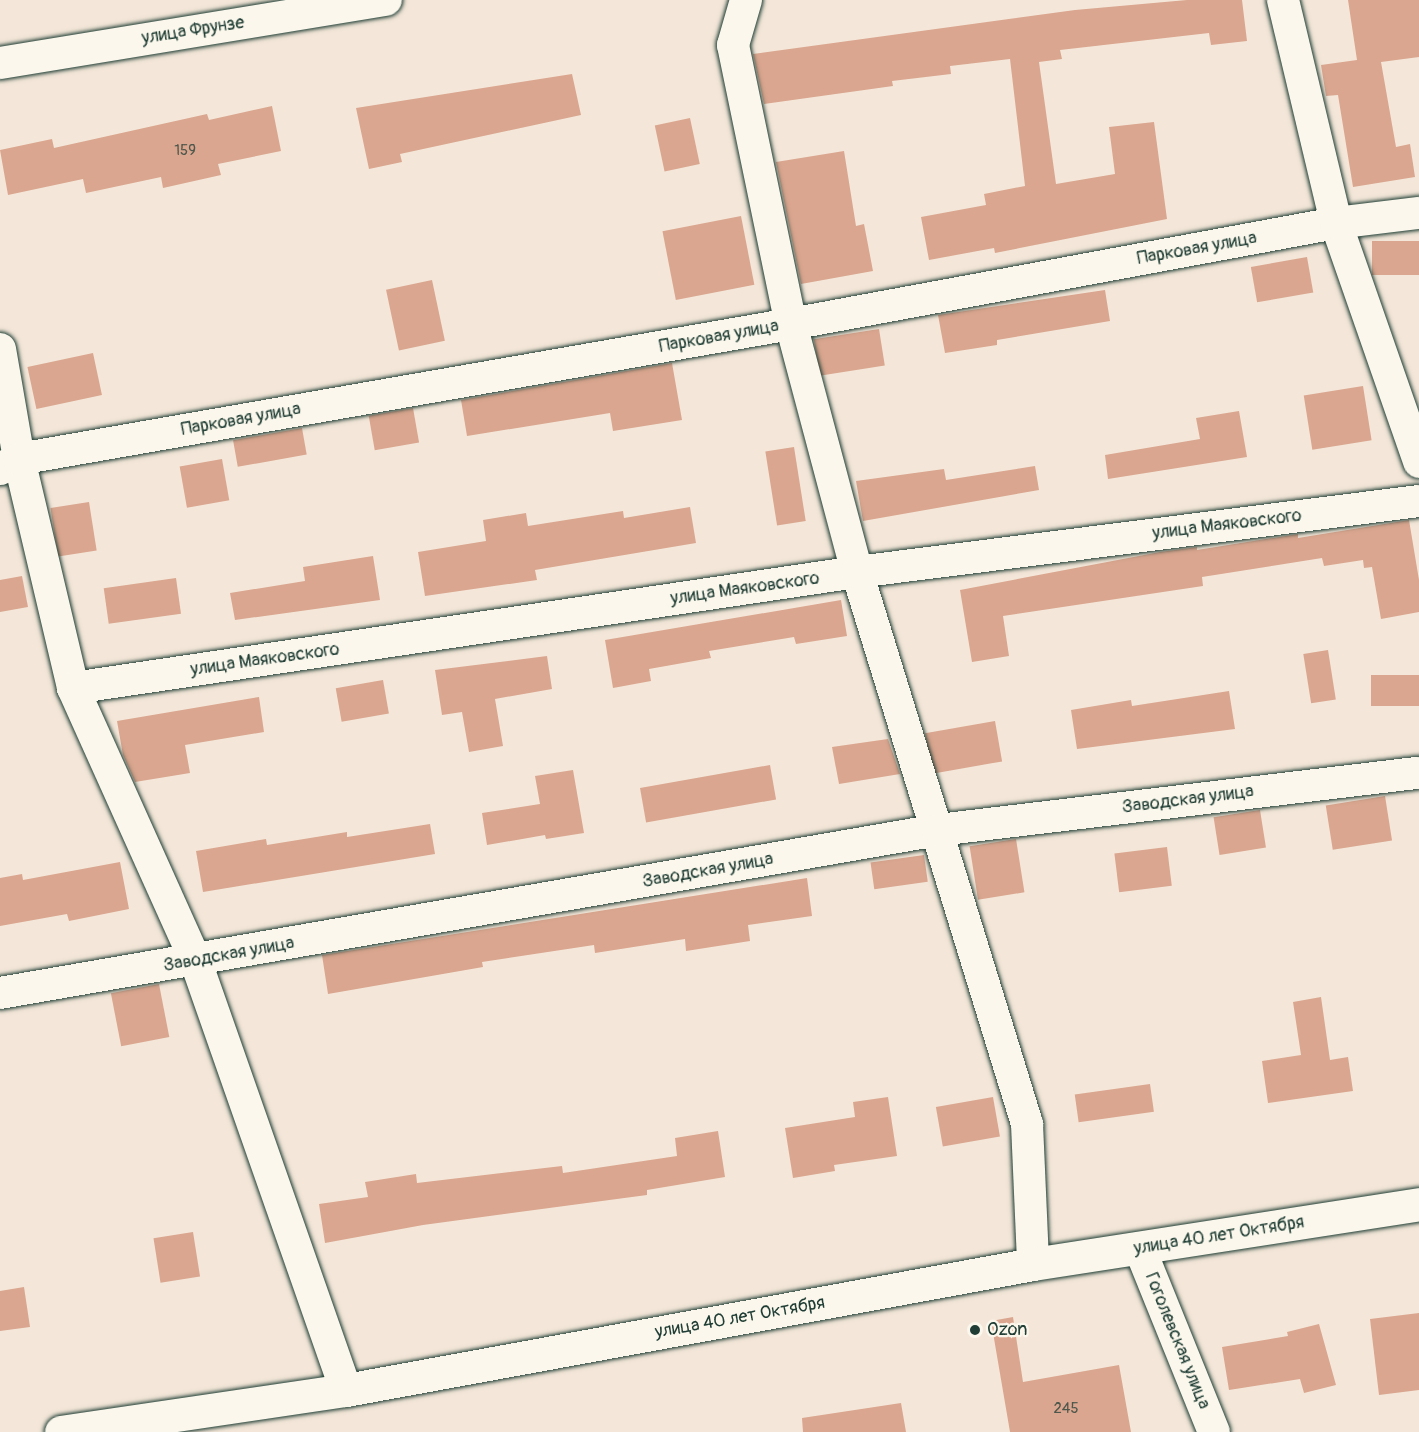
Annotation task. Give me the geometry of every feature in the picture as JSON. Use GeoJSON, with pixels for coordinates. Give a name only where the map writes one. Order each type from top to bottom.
{"type":"FeatureCollection","features":[{"type":"Feature","properties":{"kind":"street","name":"улица Фрунзе"},"geometry":{"type":"LineString","coordinates":[[0,63],[386,0]]}},
{"type":"Feature","properties":{"kind":"street"},"geometry":{"type":"LineString","coordinates":[[746,0],[733,45],[791,324],[857,572],[1027,1124],[1034,1264]]}},
{"type":"Feature","properties":{"kind":"street"},"geometry":{"type":"LineString","coordinates":[[1283,0],[1336,224],[1419,462]]}},
{"type":"Feature","properties":{"kind":"street","name":"Парковая улица"},"geometry":{"type":"LineString","coordinates":[[10,464],[1336,224],[1419,213]]}},
{"type":"Feature","properties":{"kind":"street"},"geometry":{"type":"LineString","coordinates":[[0,349],[10,464],[73,688],[196,962],[346,1390]]}},
{"type":"Feature","properties":{"kind":"street","name":"улица Маяковского"},"geometry":{"type":"LineString","coordinates":[[73,688],[857,572],[1419,501]]}},
{"type":"Feature","properties":{"kind":"street","name":"Заводская улица"},"geometry":{"type":"LineString","coordinates":[[0,993],[196,962],[938,830],[1419,772]]}},
{"type":"Feature","properties":{"kind":"street","name":"улица 40 лет Октября"},"geometry":{"type":"LineString","coordinates":[[61,1432],[346,1390],[1034,1264],[1419,1204]]}},
{"type":"Feature","properties":{"kind":"street","name":"Гоголевская улица"},"geometry":{"type":"LineString","coordinates":[[1140,1249],[1214,1432]]}},
{"type":"Feature","properties":{"kind":"building"},"geometry":{"type":"Polygon","coordinates":[[[1187,0],[1242,0],[1247,41],[1211,45],[1209,33],[1060,50],[1062,59],[1039,62],[1056,184],[1115,174],[1109,127],[1154,122],[1167,219],[995,253],[994,248],[929,260],[921,217],[986,205],[984,194],[1025,186],[1010,59],[950,66],[951,74],[892,81],[893,86],[764,104],[753,54],[1075,10],[1187,0]]]}},
{"type":"Feature","properties":{"kind":"building"},"geometry":{"type":"Polygon","coordinates":[[[1348,0],[1419,0],[1419,57],[1381,62],[1396,147],[1410,144],[1415,177],[1353,187],[1338,95],[1326,96],[1321,65],[1357,60],[1348,0]]]}},
{"type":"Feature","properties":{"kind":"building"},"geometry":{"type":"Polygon","coordinates":[[[572,74],[581,115],[400,154],[402,162],[369,169],[356,108],[572,74]]]}},
{"type":"Feature","properties":{"kind":"building"},"geometry":{"type":"Polygon","coordinates":[[[272,106],[281,151],[218,164],[221,175],[163,188],[161,177],[86,193],[83,179],[8,195],[0,150],[52,139],[54,148],[207,114],[209,120],[272,106]]]}},
{"type":"Feature","properties":{"kind":"building"},"geometry":{"type":"Polygon","coordinates":[[[690,118],[700,164],[665,171],[655,125],[690,118]]]}},
{"type":"Feature","properties":{"kind":"building"},"geometry":{"type":"Polygon","coordinates":[[[844,151],[856,226],[864,224],[873,271],[801,284],[776,162],[844,151]]]}},
{"type":"Feature","properties":{"kind":"building"},"geometry":{"type":"Polygon","coordinates":[[[741,216],[754,285],[676,300],[662,231],[741,216]]]}},
{"type":"Feature","properties":{"kind":"building"},"geometry":{"type":"Polygon","coordinates":[[[1372,241],[1419,241],[1419,275],[1372,275],[1372,241]]]}},
{"type":"Feature","properties":{"kind":"building"},"geometry":{"type":"Polygon","coordinates":[[[1307,257],[1313,292],[1257,302],[1251,267],[1307,257]]]}},
{"type":"Feature","properties":{"kind":"building"},"geometry":{"type":"Polygon","coordinates":[[[432,280],[445,341],[399,350],[386,290],[432,280]]]}},
{"type":"Feature","properties":{"kind":"building"},"geometry":{"type":"Polygon","coordinates":[[[1105,290],[1110,321],[997,340],[997,345],[945,353],[938,315],[1105,290]]]}},
{"type":"Feature","properties":{"kind":"building"},"geometry":{"type":"Polygon","coordinates":[[[879,329],[885,366],[820,376],[814,339],[879,329]]]}},
{"type":"Feature","properties":{"kind":"building"},"geometry":{"type":"Polygon","coordinates":[[[93,353],[102,395],[36,409],[27,367],[93,353]]]}},
{"type":"Feature","properties":{"kind":"building"},"geometry":{"type":"Polygon","coordinates":[[[672,363],[682,420],[613,431],[610,413],[467,436],[461,400],[672,363]]]}},
{"type":"Feature","properties":{"kind":"building"},"geometry":{"type":"Polygon","coordinates":[[[1363,386],[1372,440],[1312,450],[1304,395],[1363,386]]]}},
{"type":"Feature","properties":{"kind":"building"},"geometry":{"type":"Polygon","coordinates":[[[413,408],[419,442],[375,450],[369,416],[413,408]]]}},
{"type":"Feature","properties":{"kind":"building"},"geometry":{"type":"Polygon","coordinates":[[[1239,411],[1247,457],[1108,479],[1105,455],[1200,439],[1196,418],[1239,411]]]}},
{"type":"Feature","properties":{"kind":"building"},"geometry":{"type":"Polygon","coordinates":[[[302,428],[307,455],[238,467],[233,440],[302,428]]]}},
{"type":"Feature","properties":{"kind":"building"},"geometry":{"type":"Polygon","coordinates":[[[794,447],[806,521],[777,526],[765,452],[794,447]]]}},
{"type":"Feature","properties":{"kind":"building"},"geometry":{"type":"Polygon","coordinates":[[[222,459],[229,500],[187,508],[180,466],[222,459]]]}},
{"type":"Feature","properties":{"kind":"building"},"geometry":{"type":"Polygon","coordinates":[[[1035,466],[1039,490],[863,521],[856,481],[944,469],[946,480],[1035,466]]]}},
{"type":"Feature","properties":{"kind":"building"},"geometry":{"type":"Polygon","coordinates":[[[89,502],[97,550],[58,556],[50,508],[89,502]]]}},
{"type":"Feature","properties":{"kind":"building"},"geometry":{"type":"Polygon","coordinates":[[[690,507],[696,543],[535,570],[537,580],[425,596],[418,552],[486,541],[483,520],[526,513],[528,526],[623,511],[624,518],[690,507]]]}},
{"type":"Feature","properties":{"kind":"building"},"geometry":{"type":"Polygon","coordinates":[[[1409,520],[1419,580],[1419,612],[1381,619],[1372,567],[1364,568],[1363,560],[1324,566],[1322,558],[1202,577],[1203,586],[1003,616],[1009,656],[972,662],[960,590],[1160,552],[1197,547],[1197,550],[1298,534],[1298,538],[1409,520]]]}},
{"type":"Feature","properties":{"kind":"building"},"geometry":{"type":"Polygon","coordinates":[[[373,556],[380,600],[235,620],[230,593],[305,581],[303,567],[373,556]]]}},
{"type":"Feature","properties":{"kind":"building"},"geometry":{"type":"Polygon","coordinates":[[[22,576],[28,607],[0,612],[0,580],[22,576]]]}},
{"type":"Feature","properties":{"kind":"building"},"geometry":{"type":"Polygon","coordinates":[[[176,578],[181,614],[109,624],[104,588],[176,578]]]}},
{"type":"Feature","properties":{"kind":"building"},"geometry":{"type":"Polygon","coordinates":[[[841,600],[847,636],[796,644],[794,637],[709,651],[711,658],[649,669],[651,681],[613,688],[605,640],[841,600]]]}},
{"type":"Feature","properties":{"kind":"building"},"geometry":{"type":"Polygon","coordinates":[[[1328,650],[1336,699],[1311,703],[1303,654],[1328,650]]]}},
{"type":"Feature","properties":{"kind":"building"},"geometry":{"type":"Polygon","coordinates":[[[547,656],[552,689],[495,699],[503,746],[469,752],[462,712],[442,715],[435,670],[547,656]]]}},
{"type":"Feature","properties":{"kind":"building"},"geometry":{"type":"Polygon","coordinates":[[[1371,675],[1419,675],[1419,706],[1371,706],[1371,675]]]}},
{"type":"Feature","properties":{"kind":"building"},"geometry":{"type":"Polygon","coordinates":[[[383,680],[389,713],[342,722],[336,688],[383,680]]]}},
{"type":"Feature","properties":{"kind":"building"},"geometry":{"type":"Polygon","coordinates":[[[1229,691],[1235,729],[1077,749],[1071,710],[1131,700],[1132,706],[1229,691]]]}},
{"type":"Feature","properties":{"kind":"building"},"geometry":{"type":"Polygon","coordinates":[[[259,697],[264,732],[185,745],[190,773],[135,782],[123,755],[117,721],[259,697]]]}},
{"type":"Feature","properties":{"kind":"building"},"geometry":{"type":"Polygon","coordinates":[[[995,721],[1002,761],[932,774],[925,733],[995,721]]]}},
{"type":"Feature","properties":{"kind":"building"},"geometry":{"type":"Polygon","coordinates":[[[888,739],[900,774],[839,784],[832,747],[888,739]]]}},
{"type":"Feature","properties":{"kind":"building"},"geometry":{"type":"Polygon","coordinates":[[[770,765],[776,799],[646,822],[640,788],[770,765]]]}},
{"type":"Feature","properties":{"kind":"building"},"geometry":{"type":"Polygon","coordinates":[[[573,770],[584,833],[546,839],[545,835],[487,845],[482,813],[540,804],[535,776],[573,770]]]}},
{"type":"Feature","properties":{"kind":"building"},"geometry":{"type":"Polygon","coordinates":[[[1385,796],[1392,840],[1333,850],[1326,805],[1385,796]]]}},
{"type":"Feature","properties":{"kind":"building"},"geometry":{"type":"Polygon","coordinates":[[[1260,810],[1266,848],[1220,855],[1214,817],[1260,810]]]}},
{"type":"Feature","properties":{"kind":"building"},"geometry":{"type":"Polygon","coordinates":[[[430,824],[435,854],[203,892],[196,851],[266,839],[267,845],[347,832],[347,837],[430,824]]]}},
{"type":"Feature","properties":{"kind":"building"},"geometry":{"type":"Polygon","coordinates":[[[1016,839],[1024,892],[978,900],[970,846],[1016,839]]]}},
{"type":"Feature","properties":{"kind":"building"},"geometry":{"type":"Polygon","coordinates":[[[1167,847],[1172,886],[1119,892],[1114,853],[1167,847]]]}},
{"type":"Feature","properties":{"kind":"building"},"geometry":{"type":"Polygon","coordinates":[[[924,855],[928,882],[874,889],[871,863],[924,855]]]}},
{"type":"Feature","properties":{"kind":"building"},"geometry":{"type":"Polygon","coordinates":[[[120,862],[129,909],[69,921],[67,914],[0,926],[0,878],[22,874],[23,880],[120,862]]]}},
{"type":"Feature","properties":{"kind":"building"},"geometry":{"type":"Polygon","coordinates":[[[807,878],[812,916],[748,925],[750,941],[686,951],[685,939],[595,953],[594,945],[482,962],[483,967],[328,994],[322,955],[807,878]]]}},
{"type":"Feature","properties":{"kind":"building"},"geometry":{"type":"Polygon","coordinates":[[[159,984],[169,1037],[121,1046],[111,993],[159,984]]]}},
{"type":"Feature","properties":{"kind":"building"},"geometry":{"type":"Polygon","coordinates":[[[1321,997],[1330,1060],[1348,1057],[1353,1091],[1268,1103],[1262,1061],[1301,1055],[1293,1002],[1321,997]]]}},
{"type":"Feature","properties":{"kind":"building"},"geometry":{"type":"Polygon","coordinates":[[[1150,1084],[1154,1112],[1079,1122],[1075,1095],[1150,1084]]]}},
{"type":"Feature","properties":{"kind":"building"},"geometry":{"type":"Polygon","coordinates":[[[888,1097],[897,1156],[834,1165],[835,1171],[793,1178],[785,1128],[855,1117],[853,1102],[888,1097]]]}},
{"type":"Feature","properties":{"kind":"building"},"geometry":{"type":"Polygon","coordinates":[[[993,1097],[1000,1136],[943,1146],[936,1107],[993,1097]]]}},
{"type":"Feature","properties":{"kind":"building"},"geometry":{"type":"Polygon","coordinates":[[[718,1131],[725,1177],[647,1190],[647,1195],[423,1225],[325,1243],[319,1204],[368,1197],[365,1182],[416,1174],[417,1183],[562,1166],[563,1173],[677,1156],[675,1138],[718,1131]]]}},
{"type":"Feature","properties":{"kind":"building"},"geometry":{"type":"Polygon","coordinates":[[[193,1232],[200,1276],[161,1283],[153,1238],[193,1232]]]}},
{"type":"Feature","properties":{"kind":"building"},"geometry":{"type":"Polygon","coordinates":[[[24,1287],[30,1327],[0,1331],[0,1291],[24,1287]]]}},
{"type":"Feature","properties":{"kind":"building"},"geometry":{"type":"Polygon","coordinates":[[[1419,1313],[1419,1390],[1379,1395],[1370,1319],[1419,1313]]]}},
{"type":"Feature","properties":{"kind":"building"},"geometry":{"type":"Polygon","coordinates":[[[1013,1317],[1023,1382],[1119,1365],[1131,1432],[1010,1432],[991,1321],[1013,1317]]]}},
{"type":"Feature","properties":{"kind":"building"},"geometry":{"type":"Polygon","coordinates":[[[1319,1324],[1336,1385],[1304,1393],[1300,1379],[1229,1390],[1222,1347],[1288,1336],[1287,1332],[1319,1324]]]}},
{"type":"Feature","properties":{"kind":"building"},"geometry":{"type":"Polygon","coordinates":[[[901,1403],[906,1432],[803,1432],[802,1418],[901,1403]]]}},
{"type":"Feature","properties":{"kind":"place","name":"Ozon"},"geometry":{"type":"Point","coordinates":[975,1330]}}]}
